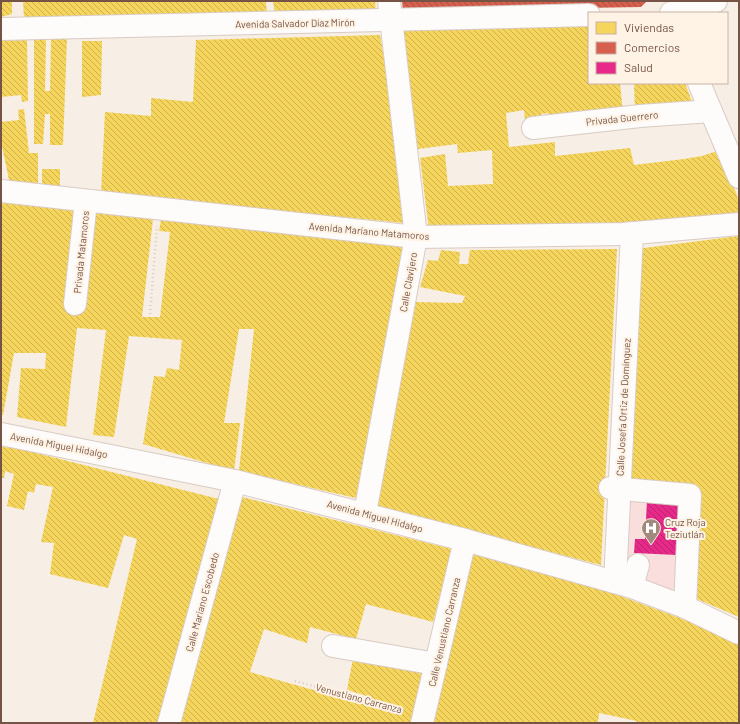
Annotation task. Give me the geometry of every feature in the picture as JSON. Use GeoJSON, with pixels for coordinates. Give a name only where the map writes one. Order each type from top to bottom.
{"type":"FeatureCollection","features":[{"type":"Feature","properties":{"kind":"street"},"geometry":{"type":"LineString","coordinates":[[664,1],[670,12]]}},
{"type":"Feature","properties":{"kind":"street"},"geometry":{"type":"LineString","coordinates":[[674,12],[716,1]]}},
{"type":"Feature","properties":{"kind":"street","name":"Avenida Salvador Díaz Mirón"},"geometry":{"type":"LineString","coordinates":[[1,29],[390,11],[588,16]]}},
{"type":"Feature","properties":{"kind":"street","name":"Calle Clavijero"},"geometry":{"type":"LineString","coordinates":[[365,513],[416,237],[390,11]]}},
{"type":"Feature","properties":{"kind":"street"},"geometry":{"type":"LineString","coordinates":[[699,84],[711,111],[730,134],[739,177]]}},
{"type":"Feature","properties":{"kind":"street","name":"Privada Guerrero"},"geometry":{"type":"LineString","coordinates":[[533,128],[640,116],[711,111]]}},
{"type":"Feature","properties":{"kind":"street","name":"Avenida Mariano Matamoros"},"geometry":{"type":"LineString","coordinates":[[1,192],[416,237],[627,234],[739,224]]}},
{"type":"Feature","properties":{"kind":"street","name":"Privada Matamoros"},"geometry":{"type":"LineString","coordinates":[[75,304],[86,201]]}},
{"type":"Feature","properties":{"kind":"street","name":"Calle Josefa Ortiz de Domínguez"},"geometry":{"type":"LineString","coordinates":[[617,583],[615,492],[627,234]]}},
{"type":"Feature","properties":{"kind":"street","name":"Avenida Miguel Hidalgo"},"geometry":{"type":"LineString","coordinates":[[1,434],[235,481],[466,540],[617,583],[683,607],[739,633]]}},
{"type":"Feature","properties":{"kind":"street","name":"Calle Mariano Escobedo"},"geometry":{"type":"LineString","coordinates":[[170,723],[235,481]]}},
{"type":"Feature","properties":{"kind":"street"},"geometry":{"type":"LineString","coordinates":[[615,492],[688,497],[683,607]]}},
{"type":"Feature","properties":{"kind":"street","name":"Calle Venustiano Carranza"},"geometry":{"type":"LineString","coordinates":[[423,719],[466,540]]}},
{"type":"Feature","properties":{"kind":"street"},"geometry":{"type":"LineString","coordinates":[[617,583],[638,565]]}},
{"type":"Feature","properties":{"kind":"street"},"geometry":{"type":"LineString","coordinates":[[333,646],[436,664]]}},
{"type":"Feature","properties":{"kind":"path"},"geometry":{"type":"LineString","coordinates":[[150,314],[158,209]]}},
{"type":"Feature","properties":{"kind":"path","name":"Venustiano Carranza"},"geometry":{"type":"LineString","coordinates":[[295,681],[423,719]]}},
{"type":"Feature","properties":{"kind":"shaded area","name":"Cruz Roja Teziutlán"},"geometry":{"type":"Polygon","coordinates":[[[627,498],[680,502],[675,595],[622,577],[627,498]]]}},
{"type":"Feature","properties":{"kind":"building: Viviendas"},"geometry":{"type":"Polygon","coordinates":[[[1,1],[12,1],[12,14],[1,17],[1,1]]]}},
{"type":"Feature","properties":{"kind":"building: Viviendas"},"geometry":{"type":"Polygon","coordinates":[[[23,1],[266,1],[267,16],[24,18],[23,1]]]}},
{"type":"Feature","properties":{"kind":"building: Viviendas"},"geometry":{"type":"Polygon","coordinates":[[[273,1],[375,1],[376,11],[275,16],[273,1]]]}},
{"type":"Feature","properties":{"kind":"building: Viviendas"},"geometry":{"type":"Polygon","coordinates":[[[588,25],[588,84],[620,84],[623,113],[549,123],[548,113],[541,114],[541,118],[525,121],[524,110],[506,113],[509,147],[555,142],[555,156],[630,148],[634,165],[702,156],[720,150],[739,201],[739,214],[617,228],[429,230],[420,158],[445,154],[448,186],[493,184],[492,150],[458,153],[457,144],[418,149],[402,31],[588,25]]]}},
{"type":"Feature","properties":{"kind":"building: Viviendas"},"geometry":{"type":"Polygon","coordinates":[[[380,35],[400,152],[405,223],[101,194],[105,112],[151,116],[151,98],[193,102],[196,40],[380,35]]]}},
{"type":"Feature","properties":{"kind":"building: Viviendas"},"geometry":{"type":"Polygon","coordinates":[[[46,38],[45,91],[50,91],[51,38],[67,39],[63,145],[50,145],[50,114],[45,114],[43,144],[34,144],[34,39],[46,38]]]}},
{"type":"Feature","properties":{"kind":"building: Viviendas"},"geometry":{"type":"Polygon","coordinates":[[[27,40],[28,101],[22,102],[21,95],[1,97],[1,41],[27,40]]]}},
{"type":"Feature","properties":{"kind":"building: Viviendas"},"geometry":{"type":"Polygon","coordinates":[[[82,41],[102,41],[101,95],[82,97],[82,41]]]}},
{"type":"Feature","properties":{"kind":"building: Viviendas"},"geometry":{"type":"Polygon","coordinates":[[[634,84],[685,84],[694,107],[635,112],[634,84]]]}},
{"type":"Feature","properties":{"kind":"building: Viviendas"},"geometry":{"type":"Polygon","coordinates":[[[24,109],[29,153],[38,153],[38,186],[10,185],[1,141],[1,122],[19,120],[18,110],[24,109]]]}},
{"type":"Feature","properties":{"kind":"building: Viviendas"},"geometry":{"type":"Polygon","coordinates":[[[42,169],[60,169],[60,190],[42,189],[42,169]]]}},
{"type":"Feature","properties":{"kind":"building: Viviendas"},"geometry":{"type":"Polygon","coordinates":[[[1,202],[153,219],[142,317],[160,317],[170,232],[159,231],[161,220],[405,243],[360,499],[239,471],[254,329],[239,329],[224,423],[240,423],[234,471],[143,444],[154,376],[165,377],[167,368],[179,370],[182,340],[129,336],[114,437],[93,435],[106,330],[77,328],[66,427],[17,417],[21,368],[45,369],[46,353],[14,353],[3,415],[1,415],[1,202]]]}},
{"type":"Feature","properties":{"kind":"building: Viviendas"},"geometry":{"type":"Polygon","coordinates":[[[739,236],[739,617],[690,596],[692,488],[624,482],[636,249],[739,236]]]}},
{"type":"Feature","properties":{"kind":"building: Viviendas"},"geometry":{"type":"Polygon","coordinates":[[[617,249],[601,565],[377,507],[416,302],[462,303],[465,296],[420,287],[428,260],[438,261],[441,250],[460,252],[459,264],[468,264],[470,250],[617,249]]]}},
{"type":"Feature","properties":{"kind":"building: Viviendas"},"geometry":{"type":"Polygon","coordinates":[[[1,447],[16,448],[223,500],[159,723],[93,723],[137,539],[124,535],[108,588],[50,574],[54,543],[41,542],[53,487],[36,484],[34,493],[28,491],[24,510],[7,506],[14,474],[5,471],[4,478],[1,478],[1,447]]]}},
{"type":"Feature","properties":{"kind":"building: Viviendas"},"geometry":{"type":"Polygon","coordinates":[[[242,497],[452,549],[433,622],[366,604],[356,639],[310,627],[307,643],[264,629],[250,672],[367,705],[370,697],[347,690],[354,653],[426,664],[412,723],[181,723],[242,497]]]}},
{"type":"Feature","properties":{"kind":"building: Viviendas"},"geometry":{"type":"Polygon","coordinates":[[[471,550],[596,587],[739,640],[739,723],[637,723],[637,721],[599,713],[598,723],[432,723],[471,550]]]}},
{"type":"Feature","properties":{"kind":"building: Comercios"},"geometry":{"type":"Polygon","coordinates":[[[402,1],[647,1],[641,7],[403,11],[402,1]]]}},
{"type":"Feature","properties":{"kind":"building: Salud"},"geometry":{"type":"Polygon","coordinates":[[[647,500],[680,502],[677,555],[634,553],[635,539],[645,539],[647,500]]]}},
{"type":"Feature","properties":{"kind":"place","name":"Cruz Roja Teziutlán"},"geometry":{"type":"Point","coordinates":[651,545]}}]}
